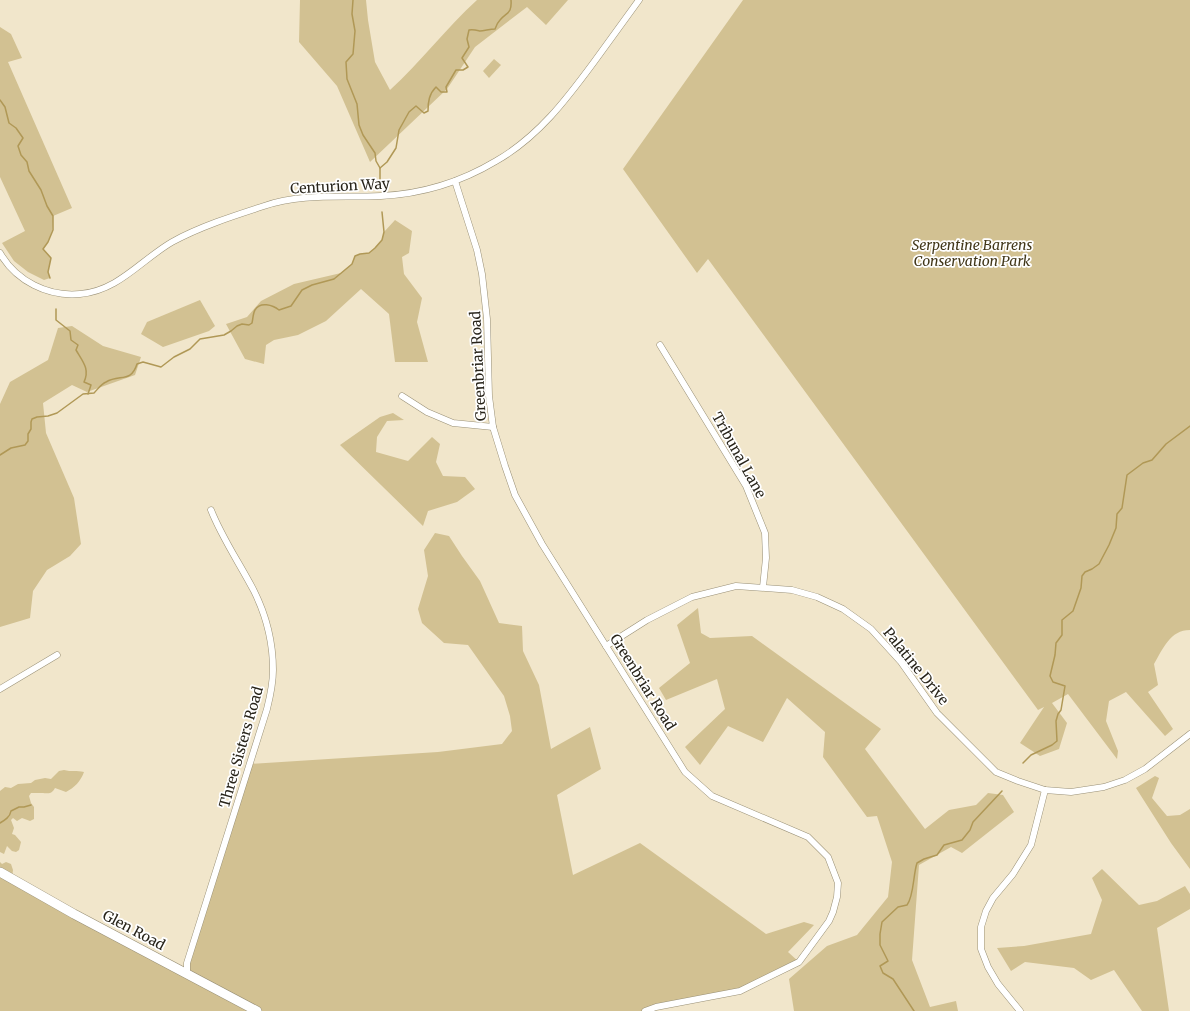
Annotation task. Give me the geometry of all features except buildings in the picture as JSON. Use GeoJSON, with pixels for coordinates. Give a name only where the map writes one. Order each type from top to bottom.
{"type":"FeatureCollection","features":[{"type":"Feature","properties":{"kind":"main road","name":"Glen Road"},"geometry":{"type":"LineString","coordinates":[[0,872],[74,914],[257,1011]]}},
{"type":"Feature","properties":{"kind":"street","name":"Centurion Way"},"geometry":{"type":"LineString","coordinates":[[0,253],[13,271],[41,289],[64,294],[83,294],[111,286],[156,252],[185,236],[264,206],[290,199],[308,197],[397,195],[420,191],[455,181],[497,161],[519,146],[544,125],[567,99],[639,0]]}},
{"type":"Feature","properties":{"kind":"street","name":"Greenbriar Road"},"geometry":{"type":"LineString","coordinates":[[455,181],[477,250],[482,274],[487,318],[489,396],[493,427],[515,495],[542,544],[685,772],[712,796],[808,837],[828,857],[838,883],[838,897],[829,921],[799,962],[740,991],[656,1007],[645,1011]]}},
{"type":"Feature","properties":{"kind":"street","name":"Tribunal Lane"},"geometry":{"type":"LineString","coordinates":[[660,345],[746,486],[765,533],[766,558],[763,587]]}},
{"type":"Feature","properties":{"kind":"street"},"geometry":{"type":"LineString","coordinates":[[402,396],[427,412],[453,423],[493,427]]}},
{"type":"Feature","properties":{"kind":"street","name":"Three Sisters Road"},"geometry":{"type":"LineString","coordinates":[[187,974],[187,963],[267,709],[271,691],[273,670],[267,623],[258,599],[217,524],[211,510]]}},
{"type":"Feature","properties":{"kind":"street","name":"Palatine Drive"},"geometry":{"type":"LineString","coordinates":[[606,646],[647,620],[692,597],[736,586],[792,590],[817,597],[843,609],[871,629],[901,662],[937,713],[996,772],[1018,781],[1045,790],[1071,792],[1104,787],[1125,780],[1145,769],[1190,734]]}},
{"type":"Feature","properties":{"kind":"street"},"geometry":{"type":"LineString","coordinates":[[0,689],[57,655]]}},
{"type":"Feature","properties":{"kind":"street"},"geometry":{"type":"LineString","coordinates":[[1020,1011],[998,984],[988,967],[981,949],[981,927],[992,898],[1013,874],[1031,845],[1045,790]]}},
{"type":"Feature","properties":{"kind":"green space"},"geometry":{"type":"Polygon","coordinates":[[[300,0],[366,0],[375,62],[390,90],[477,0],[568,0],[546,25],[527,7],[475,47],[447,89],[370,162],[337,86],[299,42],[300,0]]]}},
{"type":"Feature","properties":{"kind":"green space","name":"Serpentine Barrens Conservation Park"},"geometry":{"type":"Polygon","coordinates":[[[743,0],[1190,0],[1190,630],[1177,633],[1172,637],[1154,664],[1158,685],[1148,692],[1173,729],[1165,736],[1126,692],[1109,701],[1106,721],[1118,751],[1117,759],[1068,694],[1052,703],[1067,723],[1059,749],[1040,756],[1020,743],[1044,707],[1038,710],[708,259],[697,273],[623,169],[743,0]]]}},
{"type":"Feature","properties":{"kind":"green space"},"geometry":{"type":"Polygon","coordinates":[[[0,27],[11,34],[22,58],[8,62],[72,208],[53,216],[51,233],[43,249],[51,258],[48,272],[50,278],[44,280],[28,272],[14,261],[2,243],[25,231],[0,177],[0,27]]]}},
{"type":"Feature","properties":{"kind":"green space"},"geometry":{"type":"Polygon","coordinates":[[[494,59],[501,65],[489,78],[483,71],[494,59]]]}},
{"type":"Feature","properties":{"kind":"green space"},"geometry":{"type":"Polygon","coordinates":[[[395,220],[412,231],[409,253],[402,257],[404,274],[422,298],[417,322],[428,362],[395,362],[389,314],[361,289],[326,321],[298,335],[274,340],[266,345],[264,364],[245,359],[226,324],[247,317],[261,301],[294,284],[341,273],[352,264],[355,256],[369,253],[375,248],[382,240],[384,232],[395,220]]]}},
{"type":"Feature","properties":{"kind":"green space"},"geometry":{"type":"Polygon","coordinates":[[[200,300],[215,326],[209,331],[163,347],[141,334],[147,322],[200,300]]]}},
{"type":"Feature","properties":{"kind":"green space"},"geometry":{"type":"Polygon","coordinates":[[[72,326],[103,346],[141,357],[135,375],[87,392],[72,385],[43,403],[46,433],[74,498],[81,544],[70,556],[47,570],[33,591],[30,618],[0,627],[0,404],[10,382],[48,360],[58,328],[72,326]]]}},
{"type":"Feature","properties":{"kind":"green space"},"geometry":{"type":"Polygon","coordinates":[[[393,413],[404,420],[387,421],[377,437],[376,452],[408,461],[432,437],[440,444],[436,462],[443,476],[465,477],[475,489],[457,502],[428,511],[423,526],[340,445],[380,417],[393,413]]]}},
{"type":"Feature","properties":{"kind":"green space"},"geometry":{"type":"Polygon","coordinates":[[[435,533],[449,536],[480,581],[499,623],[522,626],[523,651],[539,685],[551,749],[590,727],[601,769],[557,795],[573,875],[640,843],[766,934],[804,922],[814,925],[788,952],[799,962],[740,991],[652,1011],[0,1011],[0,862],[2,864],[6,862],[11,864],[13,870],[12,878],[187,974],[187,963],[250,764],[438,752],[502,744],[512,731],[510,716],[504,696],[468,645],[444,643],[422,623],[418,609],[428,576],[424,550],[435,533]]]}},
{"type":"Feature","properties":{"kind":"green space"},"geometry":{"type":"Polygon","coordinates":[[[698,608],[701,633],[710,638],[752,636],[881,729],[865,749],[925,829],[949,810],[976,805],[988,793],[1003,795],[1014,812],[962,853],[951,847],[919,865],[912,960],[930,1007],[956,1001],[958,1011],[794,1011],[789,979],[827,946],[857,935],[888,897],[892,862],[877,816],[867,817],[823,757],[825,732],[787,698],[763,742],[728,726],[700,765],[685,747],[725,709],[717,679],[666,700],[659,688],[690,663],[677,625],[698,608]]]}},
{"type":"Feature","properties":{"kind":"green space"},"geometry":{"type":"Polygon","coordinates":[[[59,771],[84,772],[77,784],[66,792],[55,788],[50,793],[31,793],[29,796],[34,807],[34,819],[30,821],[22,818],[17,821],[13,818],[11,820],[14,828],[12,834],[15,835],[21,842],[19,850],[16,852],[12,851],[7,846],[4,854],[0,852],[0,791],[5,787],[11,788],[18,784],[31,783],[35,780],[45,778],[51,779],[59,771]]]}},
{"type":"Feature","properties":{"kind":"green space"},"geometry":{"type":"Polygon","coordinates":[[[1155,776],[1159,778],[1152,798],[1167,816],[1180,815],[1190,809],[1190,869],[1171,843],[1136,788],[1155,776]]]}},
{"type":"Feature","properties":{"kind":"green space"},"geometry":{"type":"Polygon","coordinates":[[[1102,869],[1139,905],[1157,901],[1185,886],[1190,894],[1190,909],[1157,928],[1169,1011],[1142,1011],[1114,970],[1091,980],[1074,968],[1025,962],[1011,971],[997,948],[1024,946],[1091,934],[1102,900],[1092,878],[1102,869]]]}},
{"type":"Feature","properties":{"kind":"waterway"},"geometry":{"type":"LineString","coordinates":[[353,0],[352,14],[355,31],[353,54],[346,62],[347,79],[357,104],[359,125],[363,135],[375,153],[376,161],[380,168],[380,179]]}},
{"type":"Feature","properties":{"kind":"waterway"},"geometry":{"type":"LineString","coordinates":[[380,168],[387,162],[396,148],[399,130],[409,112],[416,106],[424,113],[428,111],[429,98],[436,87],[441,92],[447,92],[446,87],[456,70],[463,70],[468,67],[462,58],[469,47],[467,39],[469,30],[480,31],[495,29],[499,21],[510,10],[511,0]]}},
{"type":"Feature","properties":{"kind":"waterway"},"geometry":{"type":"LineString","coordinates":[[0,100],[5,107],[9,123],[16,128],[23,138],[18,146],[21,155],[27,162],[29,171],[41,190],[47,206],[53,216],[53,230],[43,249],[51,258],[48,272],[50,278]]}},
{"type":"Feature","properties":{"kind":"waterway"},"geometry":{"type":"LineString","coordinates":[[0,455],[11,448],[25,445],[28,441],[28,434],[31,429],[32,419],[57,413],[83,394],[94,393],[104,383],[132,374],[137,364],[143,362],[161,367],[174,357],[190,349],[200,339],[224,335],[242,324],[249,325],[252,323],[253,314],[257,307],[270,305],[279,310],[291,306],[302,290],[312,285],[334,279],[352,264],[355,256],[369,253],[382,240],[384,232],[382,212]]}},
{"type":"Feature","properties":{"kind":"waterway"},"geometry":{"type":"LineString","coordinates":[[56,309],[56,320],[70,331],[71,340],[78,345],[76,350],[86,369],[86,377],[84,382],[91,385],[88,394]]}},
{"type":"Feature","properties":{"kind":"waterway"},"geometry":{"type":"LineString","coordinates":[[1023,763],[1031,755],[1057,741],[1056,721],[1061,710],[1065,686],[1053,682],[1050,676],[1056,643],[1062,635],[1062,620],[1073,611],[1081,588],[1082,576],[1085,572],[1099,564],[1109,545],[1116,528],[1117,514],[1122,508],[1127,475],[1143,463],[1152,460],[1166,444],[1190,426]]}},
{"type":"Feature","properties":{"kind":"waterway"},"geometry":{"type":"LineString","coordinates":[[914,1011],[893,979],[883,973],[880,966],[888,961],[880,945],[882,922],[898,907],[907,905],[911,896],[917,863],[937,855],[944,845],[962,840],[970,830],[973,822],[1002,791]]}},
{"type":"Feature","properties":{"kind":"waterway"},"geometry":{"type":"LineString","coordinates":[[0,823],[8,817],[11,811],[19,807],[31,805]]}}]}
